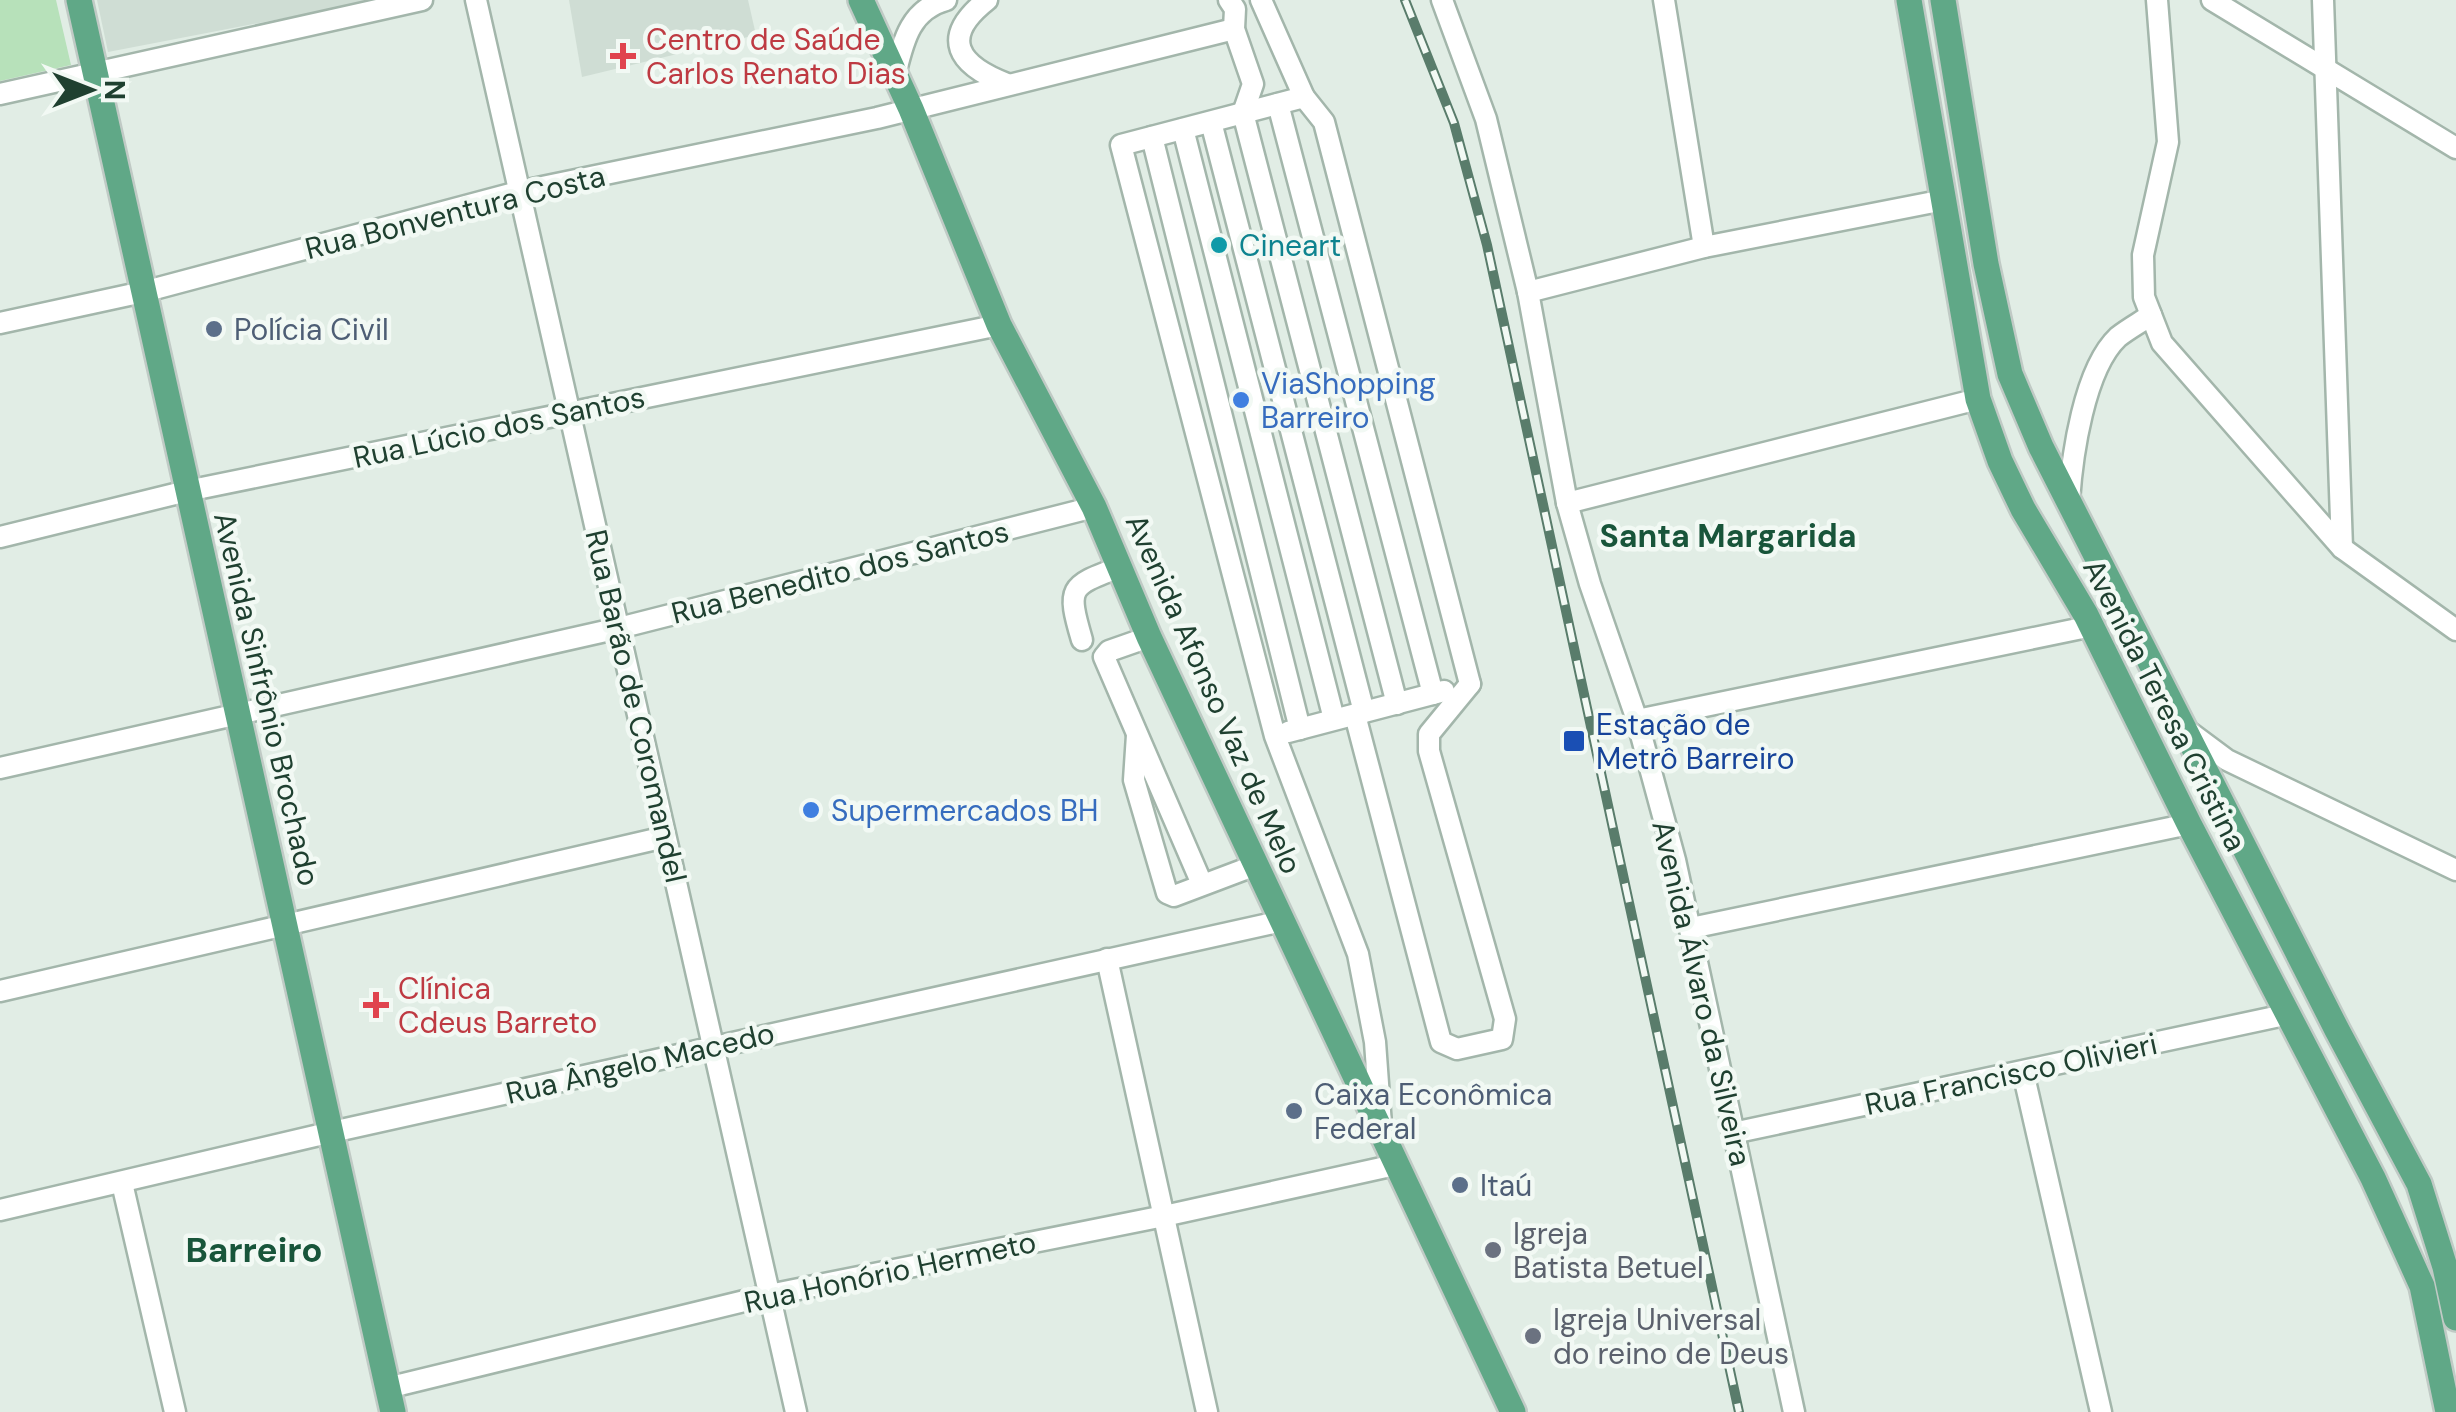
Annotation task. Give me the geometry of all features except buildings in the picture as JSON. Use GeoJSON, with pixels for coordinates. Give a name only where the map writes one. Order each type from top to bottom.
{"type":"FeatureCollection","features":[{"type":"Feature","properties":{"kind":"main road","name":"Avenida Sinfrônio Brochado"},"geometry":{"type":"LineString","coordinates":[[79,0],[390,1400]]}},
{"type":"Feature","properties":{"kind":"main road","name":"Avenida Afonso Vaz de Melo"},"geometry":{"type":"LineString","coordinates":[[862,0],[999,325],[1094,508],[1149,637],[1511,1412]]}},
{"type":"Feature","properties":{"kind":"main road","name":"Avenida Teresa Cristina"},"geometry":{"type":"LineString","coordinates":[[1910,0],[1978,398],[2000,461],[2023,509],[2092,626],[2188,824],[2373,1178],[2422,1286],[2448,1412]]}},
{"type":"Feature","properties":{"kind":"main road","name":"Avenida Teresa Cristina"},"geometry":{"type":"LineString","coordinates":[[1943,0],[1986,264],[2010,374],[2041,447],[2328,1014],[2419,1184],[2456,1318]]}},
{"type":"Feature","properties":{"kind":"street"},"geometry":{"type":"LineString","coordinates":[[0,94],[422,0]]}},
{"type":"Feature","properties":{"kind":"street","name":"Rua Barão de Coromandel"},"geometry":{"type":"LineString","coordinates":[[476,0],[796,1412]]}},
{"type":"Feature","properties":{"kind":"street"},"geometry":{"type":"LineString","coordinates":[[987,0],[966,16],[958,37],[965,60],[979,74],[1007,84]]}},
{"type":"Feature","properties":{"kind":"street"},"geometry":{"type":"LineString","coordinates":[[1229,0],[1235,9],[1234,29],[1253,84],[1243,113],[1396,704]]}},
{"type":"Feature","properties":{"kind":"street"},"geometry":{"type":"LineString","coordinates":[[1261,0],[1304,97],[1324,122],[1470,684]]}},
{"type":"Feature","properties":{"kind":"street","name":"Avenida Álvaro da Silveira"},"geometry":{"type":"LineString","coordinates":[[1442,0],[1486,119],[1528,292],[1567,503],[1637,720],[1691,928],[1794,1412]]}},
{"type":"Feature","properties":{"kind":"street"},"geometry":{"type":"LineString","coordinates":[[1664,0],[1704,247]]}},
{"type":"Feature","properties":{"kind":"street"},"geometry":{"type":"LineString","coordinates":[[2157,0],[2168,142],[2143,255],[2144,297],[2162,343],[2342,548],[2456,630]]}},
{"type":"Feature","properties":{"kind":"street"},"geometry":{"type":"LineString","coordinates":[[2212,0],[2456,148]]}},
{"type":"Feature","properties":{"kind":"street"},"geometry":{"type":"LineString","coordinates":[[2323,0],[2342,548]]}},
{"type":"Feature","properties":{"kind":"street"},"geometry":{"type":"LineString","coordinates":[[895,75],[904,36],[914,19],[934,1]]}},
{"type":"Feature","properties":{"kind":"street","name":"Rua Bonventura Costa"},"geometry":{"type":"LineString","coordinates":[[0,322],[143,292],[518,192],[911,109],[1234,29]]}},
{"type":"Feature","properties":{"kind":"street"},"geometry":{"type":"LineString","coordinates":[[1304,97],[1121,145],[1275,736],[1358,954],[1376,1042],[1382,1137]]}},
{"type":"Feature","properties":{"kind":"street"},"geometry":{"type":"LineString","coordinates":[[1278,104],[1433,694]]}},
{"type":"Feature","properties":{"kind":"street"},"geometry":{"type":"LineString","coordinates":[[1211,122],[1351,715]]}},
{"type":"Feature","properties":{"kind":"street"},"geometry":{"type":"LineString","coordinates":[[1183,129],[1441,1042],[1457,1049],[1502,1039],[1505,1018],[1429,751],[1429,734],[1470,684]]}},
{"type":"Feature","properties":{"kind":"street"},"geometry":{"type":"LineString","coordinates":[[1152,137],[1300,729]]}},
{"type":"Feature","properties":{"kind":"street"},"geometry":{"type":"LineString","coordinates":[[1528,292],[1704,247],[1944,200]]}},
{"type":"Feature","properties":{"kind":"street"},"geometry":{"type":"LineString","coordinates":[[2069,502],[2077,440],[2098,367],[2117,338],[2151,315]]}},
{"type":"Feature","properties":{"kind":"street","name":"Rua Lúcio dos Santos"},"geometry":{"type":"LineString","coordinates":[[0,537],[187,491],[999,325]]}},
{"type":"Feature","properties":{"kind":"street"},"geometry":{"type":"LineString","coordinates":[[1567,503],[1978,398]]}},
{"type":"Feature","properties":{"kind":"street","name":"Rua Benedito dos Santos"},"geometry":{"type":"LineString","coordinates":[[0,768],[619,628],[1094,508]]}},
{"type":"Feature","properties":{"kind":"street"},"geometry":{"type":"LineString","coordinates":[[1082,640],[1074,611],[1074,593],[1080,582],[1120,566]]}},
{"type":"Feature","properties":{"kind":"street"},"geometry":{"type":"LineString","coordinates":[[1637,720],[2092,626]]}},
{"type":"Feature","properties":{"kind":"street"},"geometry":{"type":"LineString","coordinates":[[1149,637],[1116,648],[1104,657],[1202,884]]}},
{"type":"Feature","properties":{"kind":"street"},"geometry":{"type":"LineString","coordinates":[[1275,736],[1470,684]]}},
{"type":"Feature","properties":{"kind":"street"},"geometry":{"type":"LineString","coordinates":[[2183,727],[2227,760],[2456,870]]}},
{"type":"Feature","properties":{"kind":"street"},"geometry":{"type":"LineString","coordinates":[[1137,733],[1134,780],[1167,892],[1174,896],[1256,864]]}},
{"type":"Feature","properties":{"kind":"street"},"geometry":{"type":"LineString","coordinates":[[1691,928],[2188,824]]}},
{"type":"Feature","properties":{"kind":"street"},"geometry":{"type":"LineString","coordinates":[[0,991],[666,838]]}},
{"type":"Feature","properties":{"kind":"street","name":"Rua Ângelo Macedo"},"geometry":{"type":"LineString","coordinates":[[0,1210],[712,1046],[1282,921]]}},
{"type":"Feature","properties":{"kind":"street"},"geometry":{"type":"LineString","coordinates":[[1107,960],[1207,1412]]}},
{"type":"Feature","properties":{"kind":"street","name":"Rua Francisco Olivieri"},"geometry":{"type":"LineString","coordinates":[[1733,1133],[2289,1014]]}},
{"type":"Feature","properties":{"kind":"street"},"geometry":{"type":"LineString","coordinates":[[2023,1072],[2101,1412]]}},
{"type":"Feature","properties":{"kind":"street","name":"Rua Honório Hermeto"},"geometry":{"type":"LineString","coordinates":[[390,1400],[769,1295],[1395,1165]]}},
{"type":"Feature","properties":{"kind":"street"},"geometry":{"type":"LineString","coordinates":[[122,1183],[174,1412]]}},
{"type":"Feature","properties":{"kind":"shaded area"},"geometry":{"type":"Polygon","coordinates":[[[97,0],[378,0],[108,52],[97,0]]]}},
{"type":"Feature","properties":{"kind":"shaded area","name":"Centro de Saúde Carlos Renato Dias"},"geometry":{"type":"Polygon","coordinates":[[[569,0],[748,0],[756,35],[582,77],[569,0]]]}},
{"type":"Feature","properties":{"kind":"green space"},"geometry":{"type":"Polygon","coordinates":[[[0,0],[56,0],[71,65],[0,81],[0,0]]]}},
{"type":"Feature","properties":{"kind":"railway"},"geometry":{"type":"LineString","coordinates":[[1405,0],[1454,123],[1487,245],[1739,1412]]}},
{"type":"Feature","properties":{"kind":"place","name":"Centro de Saúde Carlos Renato Dias"},"geometry":{"type":"Point","coordinates":[623,56]}},
{"type":"Feature","properties":{"kind":"place","name":"Cineart"},"geometry":{"type":"Point","coordinates":[1219,245]}},
{"type":"Feature","properties":{"kind":"place","name":"Polícia Civil"},"geometry":{"type":"Point","coordinates":[214,329]}},
{"type":"Feature","properties":{"kind":"place","name":"ViaShopping Barreiro"},"geometry":{"type":"Point","coordinates":[1241,400]}},
{"type":"Feature","properties":{"kind":"place","name":"Estação de Metrô Barreiro"},"geometry":{"type":"Point","coordinates":[1574,741]}},
{"type":"Feature","properties":{"kind":"place","name":"Supermercados BH"},"geometry":{"type":"Point","coordinates":[811,810]}},
{"type":"Feature","properties":{"kind":"place","name":"Clínica Cdeus Barreto"},"geometry":{"type":"Point","coordinates":[376,1005]}},
{"type":"Feature","properties":{"kind":"place","name":"Caixa Econômica Federal"},"geometry":{"type":"Point","coordinates":[1294,1111]}},
{"type":"Feature","properties":{"kind":"place","name":"Itaú"},"geometry":{"type":"Point","coordinates":[1460,1185]}},
{"type":"Feature","properties":{"kind":"place","name":"Igreja Batista Betuel"},"geometry":{"type":"Point","coordinates":[1493,1250]}},
{"type":"Feature","properties":{"kind":"place","name":"Igreja Universal do reino de Deus"},"geometry":{"type":"Point","coordinates":[1533,1336]}},
{"type":"Feature","properties":{"kind":"district","name":"Santa Margarida"},"geometry":{"type":"Point","coordinates":[1728,536]}},
{"type":"Feature","properties":{"kind":"district","name":"Barreiro"},"geometry":{"type":"Point","coordinates":[254,1250]}}]}
